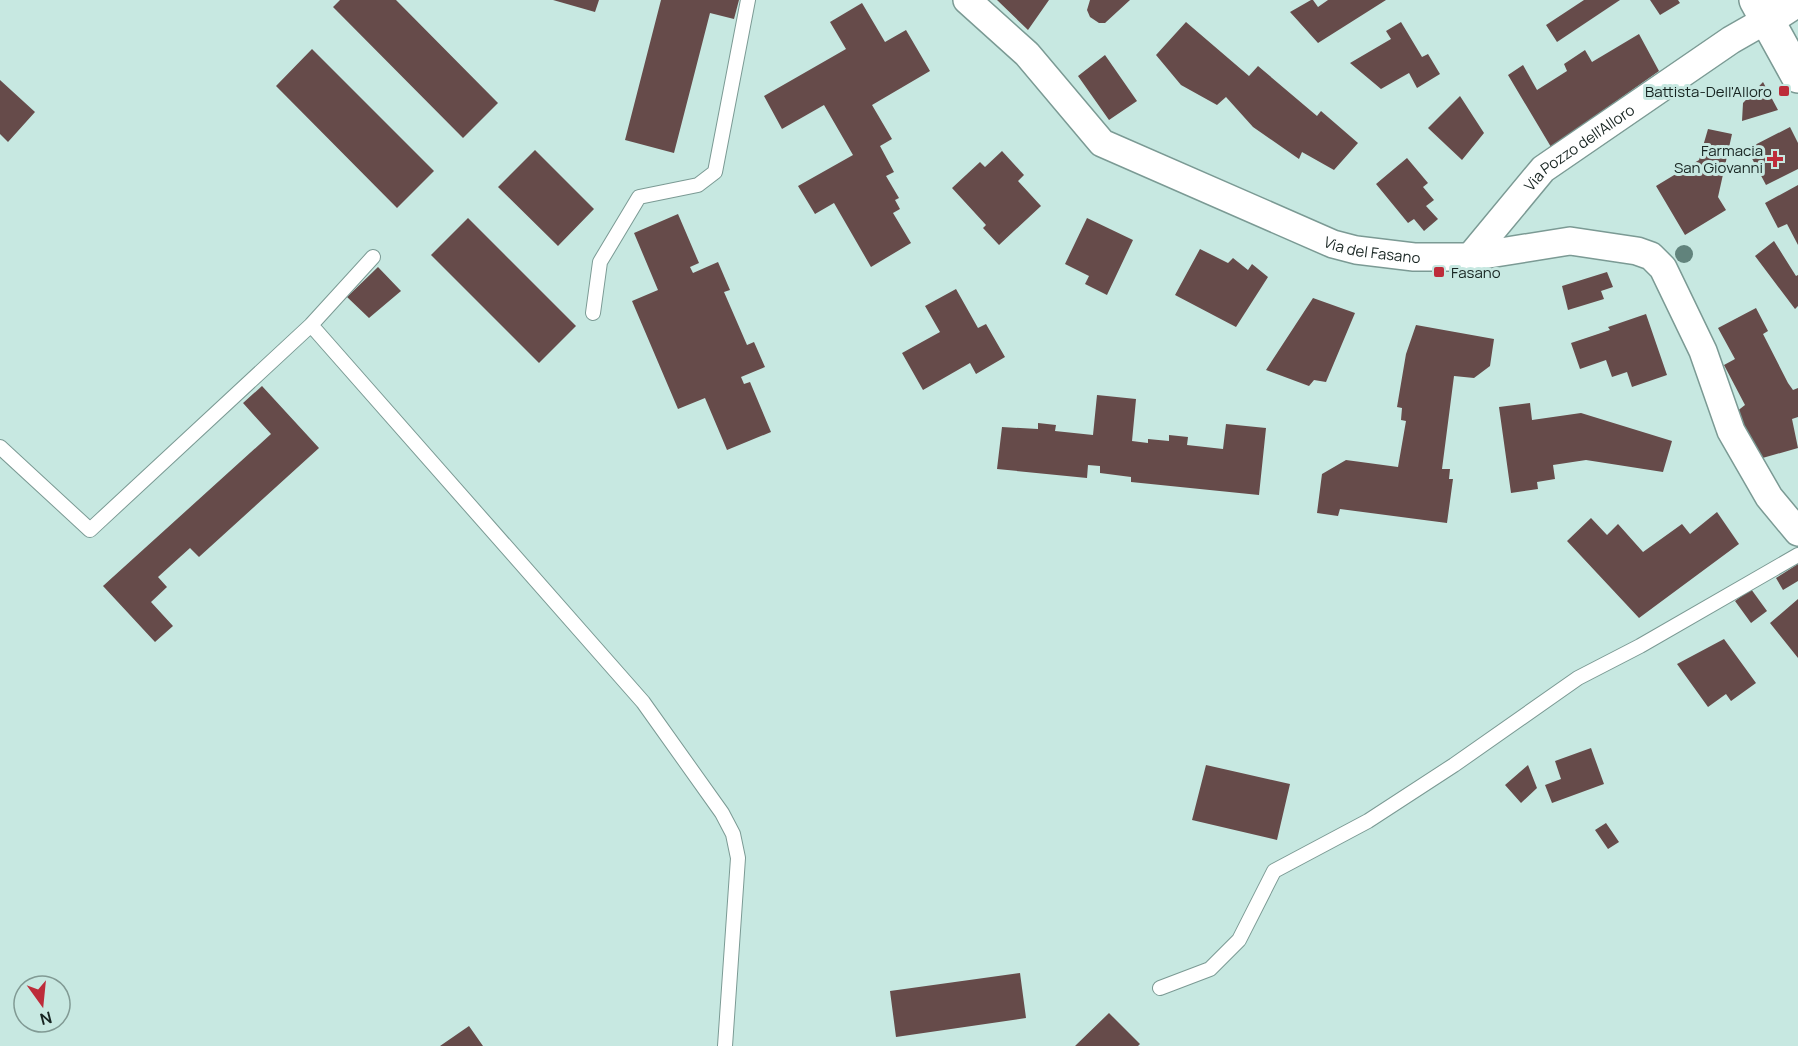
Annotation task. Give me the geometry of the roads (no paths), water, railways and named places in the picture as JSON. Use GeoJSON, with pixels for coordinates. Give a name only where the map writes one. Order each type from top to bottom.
{"type":"FeatureCollection","features":[{"type":"Feature","properties":{"kind":"main road"},"geometry":{"type":"LineString","coordinates":[[1797,0],[1761,10],[1798,75]]}},
{"type":"Feature","properties":{"kind":"street","name":"Via del Fasano"},"geometry":{"type":"LineString","coordinates":[[967,0],[1028,54],[1102,143],[1332,244],[1356,250],[1414,257],[1470,257],[1570,241],[1637,251],[1651,256],[1663,268],[1703,351],[1731,431],[1769,496],[1798,532]]}},
{"type":"Feature","properties":{"kind":"street","name":"Via Pozzo dell'Alloro"},"geometry":{"type":"LineString","coordinates":[[1470,257],[1543,169],[1731,40],[1761,10]]}},
{"type":"Feature","properties":{"kind":"lane"},"geometry":{"type":"LineString","coordinates":[[593,313],[600,262],[639,197],[698,185],[715,172],[748,0]]}},
{"type":"Feature","properties":{"kind":"lane"},"geometry":{"type":"LineString","coordinates":[[0,447],[90,530],[310,325],[373,257]]}},
{"type":"Feature","properties":{"kind":"lane"},"geometry":{"type":"LineString","coordinates":[[310,325],[643,702],[722,813],[733,834],[738,858],[725,1046]]}},
{"type":"Feature","properties":{"kind":"lane"},"geometry":{"type":"LineString","coordinates":[[1160,988],[1210,969],[1239,940],[1274,871],[1368,821],[1454,765],[1578,678],[1640,646],[1798,555]]}},
{"type":"Feature","properties":{"kind":"place","name":"Battista-Dell'Alloro"},"geometry":{"type":"Point","coordinates":[1784,91]}},
{"type":"Feature","properties":{"kind":"place","name":"Farmacia San Giovanni"},"geometry":{"type":"Point","coordinates":[1775,159]}},
{"type":"Feature","properties":{"kind":"place","name":"Fasano"},"geometry":{"type":"Point","coordinates":[1439,272]}}]}
